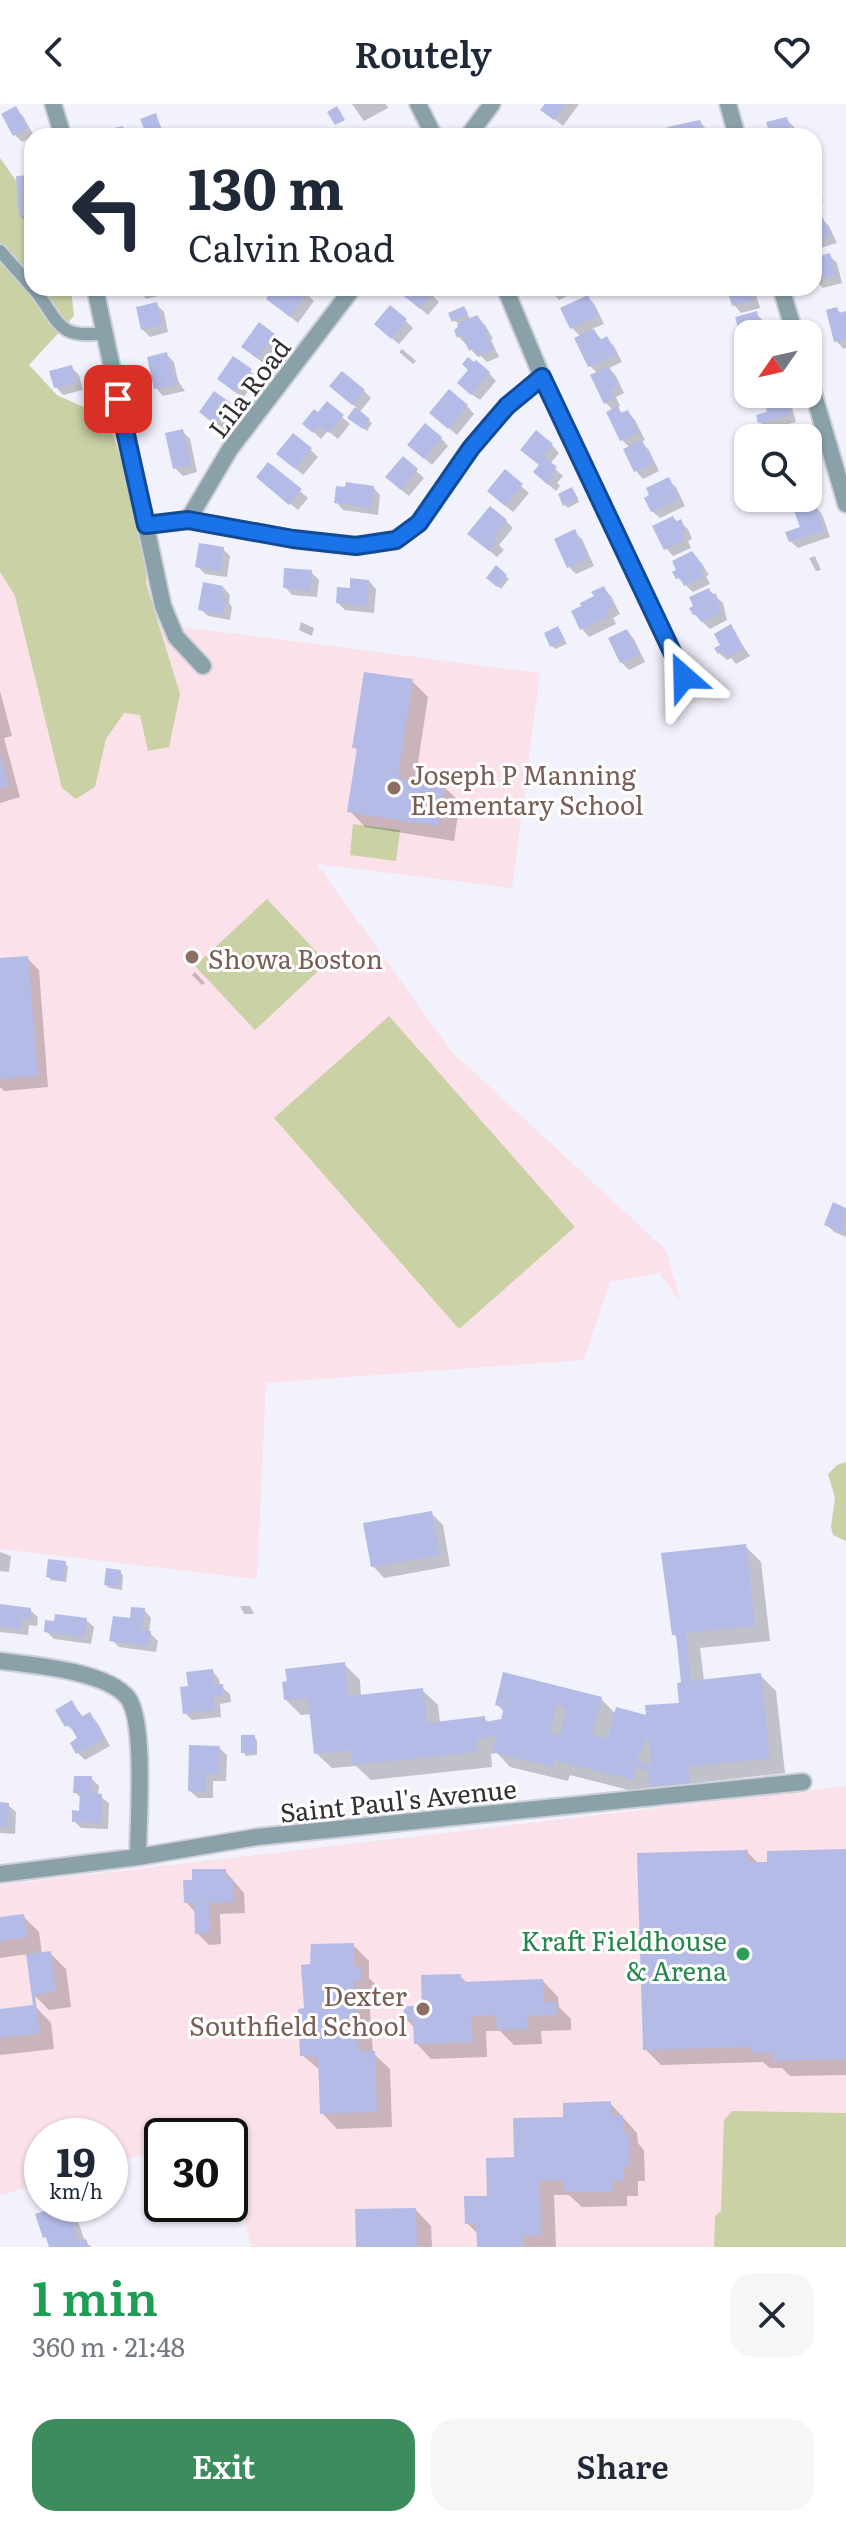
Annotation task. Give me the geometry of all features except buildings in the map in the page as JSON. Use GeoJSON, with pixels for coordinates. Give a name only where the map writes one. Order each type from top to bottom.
{"type":"FeatureCollection","features":[{"type":"Feature","properties":{"kind":"street"},"geometry":{"type":"LineString","coordinates":[[53,104],[60,128]]}},
{"type":"Feature","properties":{"kind":"street"},"geometry":{"type":"LineString","coordinates":[[418,104],[430,128]]}},
{"type":"Feature","properties":{"kind":"street"},"geometry":{"type":"LineString","coordinates":[[474,128],[492,104]]}},
{"type":"Feature","properties":{"kind":"street"},"geometry":{"type":"LineString","coordinates":[[728,104],[735,128]]}},
{"type":"Feature","properties":{"kind":"street"},"geometry":{"type":"LineString","coordinates":[[0,251],[24,279]]}},
{"type":"Feature","properties":{"kind":"street"},"geometry":{"type":"LineString","coordinates":[[38,296],[56,321],[70,332],[81,336],[104,333]]}},
{"type":"Feature","properties":{"kind":"street"},"geometry":{"type":"LineString","coordinates":[[97,296],[169,625],[203,666]]}},
{"type":"Feature","properties":{"kind":"street","name":"Lila Road"},"geometry":{"type":"LineString","coordinates":[[188,520],[230,449],[347,296]]}},
{"type":"Feature","properties":{"kind":"street"},"geometry":{"type":"LineString","coordinates":[[508,296],[542,377],[684,677]]}},
{"type":"Feature","properties":{"kind":"street"},"geometry":{"type":"LineString","coordinates":[[783,296],[791,320]]}},
{"type":"Feature","properties":{"kind":"street"},"geometry":{"type":"LineString","coordinates":[[146,525],[188,520],[293,539],[356,546],[396,540],[419,523],[471,448],[507,406],[542,377]]}},
{"type":"Feature","properties":{"kind":"street"},"geometry":{"type":"LineString","coordinates":[[818,408],[846,504]]}},
{"type":"Feature","properties":{"kind":"street"},"geometry":{"type":"LineString","coordinates":[[0,1661],[60,1668],[106,1683],[128,1698],[136,1719],[139,1746],[138,1857]]}},
{"type":"Feature","properties":{"kind":"street","name":"Saint Paul's Avenue"},"geometry":{"type":"LineString","coordinates":[[0,1874],[138,1857],[257,1837],[803,1782]]}},
{"type":"Feature","properties":{"kind":"shaded area","name":"Showa Boston"},"geometry":{"type":"Polygon","coordinates":[[[0,399],[111,411],[160,627],[199,629],[540,673],[512,888],[317,864],[451,1051],[666,1250],[681,1303],[659,1273],[610,1282],[584,1360],[266,1383],[257,1579],[0,1549],[0,399]]]}},
{"type":"Feature","properties":{"kind":"shaded area","name":"Dexter Southfield School"},"geometry":{"type":"Polygon","coordinates":[[[846,1786],[846,2247],[251,2247],[245,2222],[248,2222],[248,2118],[144,2118],[144,2155],[128,2159],[128,2118],[24,2118],[24,2188],[0,2195],[0,1885],[846,1786]]]}},
{"type":"Feature","properties":{"kind":"green space"},"geometry":{"type":"Polygon","coordinates":[[[0,158],[24,192],[24,296],[72,296],[74,316],[29,365],[57,395],[107,418],[147,533],[146,583],[180,694],[169,747],[148,751],[140,715],[124,713],[106,739],[95,787],[76,799],[62,788],[15,596],[0,572],[0,158]]]}},
{"type":"Feature","properties":{"kind":"green space"},"geometry":{"type":"Polygon","coordinates":[[[353,824],[400,830],[396,861],[350,855],[353,824]]]}},
{"type":"Feature","properties":{"kind":"green space"},"geometry":{"type":"Polygon","coordinates":[[[267,899],[327,963],[255,1030],[195,966],[267,899]]]}},
{"type":"Feature","properties":{"kind":"green space"},"geometry":{"type":"Polygon","coordinates":[[[389,1016],[575,1227],[459,1329],[274,1118],[389,1016]]]}},
{"type":"Feature","properties":{"kind":"green space"},"geometry":{"type":"Polygon","coordinates":[[[846,1462],[846,1541],[833,1535],[831,1527],[835,1498],[828,1474],[837,1465],[846,1462]]]}},
{"type":"Feature","properties":{"kind":"green space"},"geometry":{"type":"Polygon","coordinates":[[[732,2111],[846,2113],[846,2247],[714,2247],[715,2216],[721,2211],[724,2120],[732,2111]]]}},
{"type":"Feature","properties":{"kind":"place","name":"Joseph P Manning Elementary School"},"geometry":{"type":"Point","coordinates":[394,788]}},
{"type":"Feature","properties":{"kind":"place","name":"Showa Boston"},"geometry":{"type":"Point","coordinates":[192,957]}},
{"type":"Feature","properties":{"kind":"place","name":"Kraft Fieldhouse & Arena"},"geometry":{"type":"Point","coordinates":[743,1954]}},
{"type":"Feature","properties":{"kind":"place","name":"Dexter Southfield School"},"geometry":{"type":"Point","coordinates":[423,2009]}},
{"type":"Feature","properties":{"kind":"route"},"geometry":{"type":"LineString","coordinates":[[118,399],[146,525],[188,520],[293,539],[356,546],[396,540],[419,523],[471,448],[507,406],[542,377],[684,677]]}}]}
